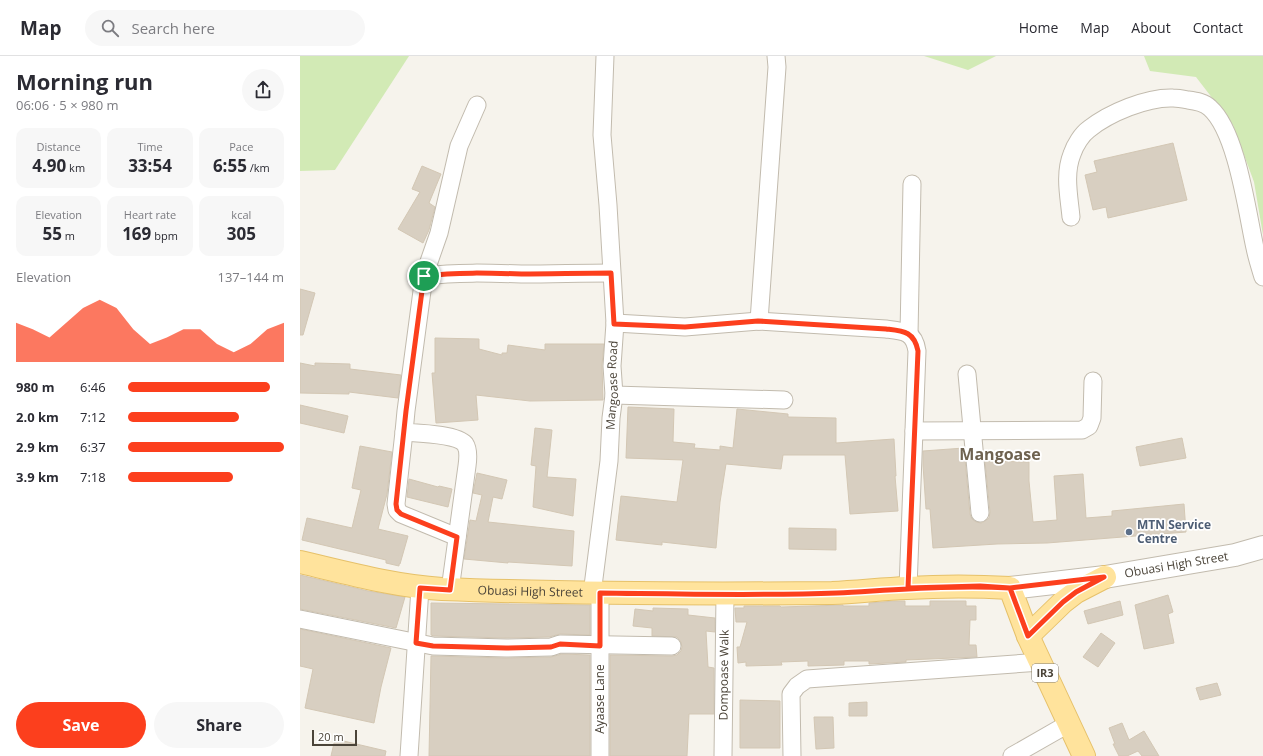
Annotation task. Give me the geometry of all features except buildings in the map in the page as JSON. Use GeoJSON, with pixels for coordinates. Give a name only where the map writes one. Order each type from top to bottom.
{"type":"FeatureCollection","features":[{"type":"Feature","properties":{"kind":"main road","name":"Obuasi High Street"},"geometry":{"type":"LineString","coordinates":[[300,562],[398,585],[450,590],[725,594],[837,592],[972,586],[1010,588]]}},
{"type":"Feature","properties":{"kind":"main road"},"geometry":{"type":"LineString","coordinates":[[1028,636],[1063,602],[1076,592],[1104,577]]}},
{"type":"Feature","properties":{"kind":"main road","name":"IR3"},"geometry":{"type":"LineString","coordinates":[[1010,588],[1028,636],[1084,756]]}},
{"type":"Feature","properties":{"kind":"street","name":"Mangoase Road"},"geometry":{"type":"LineString","coordinates":[[596,593],[614,395],[612,366],[614,324],[608,205],[602,135],[605,56]]}},
{"type":"Feature","properties":{"kind":"street"},"geometry":{"type":"LineString","coordinates":[[758,321],[777,67],[776,56]]}},
{"type":"Feature","properties":{"kind":"street"},"geometry":{"type":"LineString","coordinates":[[1072,217],[1068,168],[1072,153],[1088,129],[1107,117],[1144,102],[1172,98],[1198,101],[1210,107],[1218,117],[1225,128],[1231,143],[1263,277]]}},
{"type":"Feature","properties":{"kind":"street"},"geometry":{"type":"LineString","coordinates":[[457,537],[401,514],[397,510],[396,504],[424,276],[439,233],[459,146],[477,105]]}},
{"type":"Feature","properties":{"kind":"street"},"geometry":{"type":"LineString","coordinates":[[909,334],[912,184]]}},
{"type":"Feature","properties":{"kind":"street"},"geometry":{"type":"LineString","coordinates":[[424,276],[476,272],[523,274],[611,273]]}},
{"type":"Feature","properties":{"kind":"street"},"geometry":{"type":"LineString","coordinates":[[614,324],[685,327],[758,321],[886,329],[902,331],[909,334],[913,338],[918,351],[908,588]]}},
{"type":"Feature","properties":{"kind":"street"},"geometry":{"type":"LineString","coordinates":[[967,374],[980,513]]}},
{"type":"Feature","properties":{"kind":"street"},"geometry":{"type":"LineString","coordinates":[[914,431],[1082,430],[1089,426],[1092,418],[1093,381]]}},
{"type":"Feature","properties":{"kind":"street"},"geometry":{"type":"LineString","coordinates":[[614,395],[784,400]]}},
{"type":"Feature","properties":{"kind":"street"},"geometry":{"type":"LineString","coordinates":[[404,432],[444,436],[460,441],[466,447],[468,458],[450,590]]}},
{"type":"Feature","properties":{"kind":"street","name":"Obuasi High Street"},"geometry":{"type":"LineString","coordinates":[[1010,588],[1104,577],[1234,555],[1263,547]]}},
{"type":"Feature","properties":{"kind":"street"},"geometry":{"type":"LineString","coordinates":[[409,756],[420,588]]}},
{"type":"Feature","properties":{"kind":"street","name":"Ayaase Lane"},"geometry":{"type":"LineString","coordinates":[[596,593],[600,646],[600,756]]}},
{"type":"Feature","properties":{"kind":"street","name":"Dompoase Walk"},"geometry":{"type":"LineString","coordinates":[[723,756],[725,594]]}},
{"type":"Feature","properties":{"kind":"street"},"geometry":{"type":"LineString","coordinates":[[300,619],[433,646],[506,648],[551,647],[560,644],[600,646],[672,646]]}},
{"type":"Feature","properties":{"kind":"street"},"geometry":{"type":"LineString","coordinates":[[792,756],[791,694],[807,679],[1041,662]]}},
{"type":"Feature","properties":{"kind":"street"},"geometry":{"type":"LineString","coordinates":[[1012,756],[1068,724]]}},
{"type":"Feature","properties":{"kind":"green space"},"geometry":{"type":"Polygon","coordinates":[[[300,56],[409,56],[335,170],[300,171],[300,56]]]}},
{"type":"Feature","properties":{"kind":"green space"},"geometry":{"type":"Polygon","coordinates":[[[924,56],[996,56],[968,70],[924,56]]]}},
{"type":"Feature","properties":{"kind":"green space"},"geometry":{"type":"Polygon","coordinates":[[[1144,56],[1263,56],[1263,235],[1254,182],[1233,125],[1196,77],[1150,71],[1144,56]]]}},
{"type":"Feature","properties":{"kind":"place","name":"MTN Service Centre"},"geometry":{"type":"Point","coordinates":[1129,532]}},
{"type":"Feature","properties":{"kind":"district","name":"Mangoase"},"geometry":{"type":"Point","coordinates":[1000,454]}},
{"type":"Feature","properties":{"kind":"route"},"geometry":{"type":"LineString","coordinates":[[424,276],[406,411],[396,504],[397,510],[401,514],[457,537],[450,590],[420,588],[416,643],[433,646],[506,648],[551,647],[560,644],[600,646],[600,593],[725,594],[837,592],[948,586],[1010,588],[1028,636],[1063,602],[1076,592],[1104,577],[1010,588],[980,586],[948,586],[908,588],[918,351],[913,338],[909,334],[902,331],[886,329],[758,321],[685,327],[614,324],[611,273],[523,274],[476,272],[424,276]]}}]}
